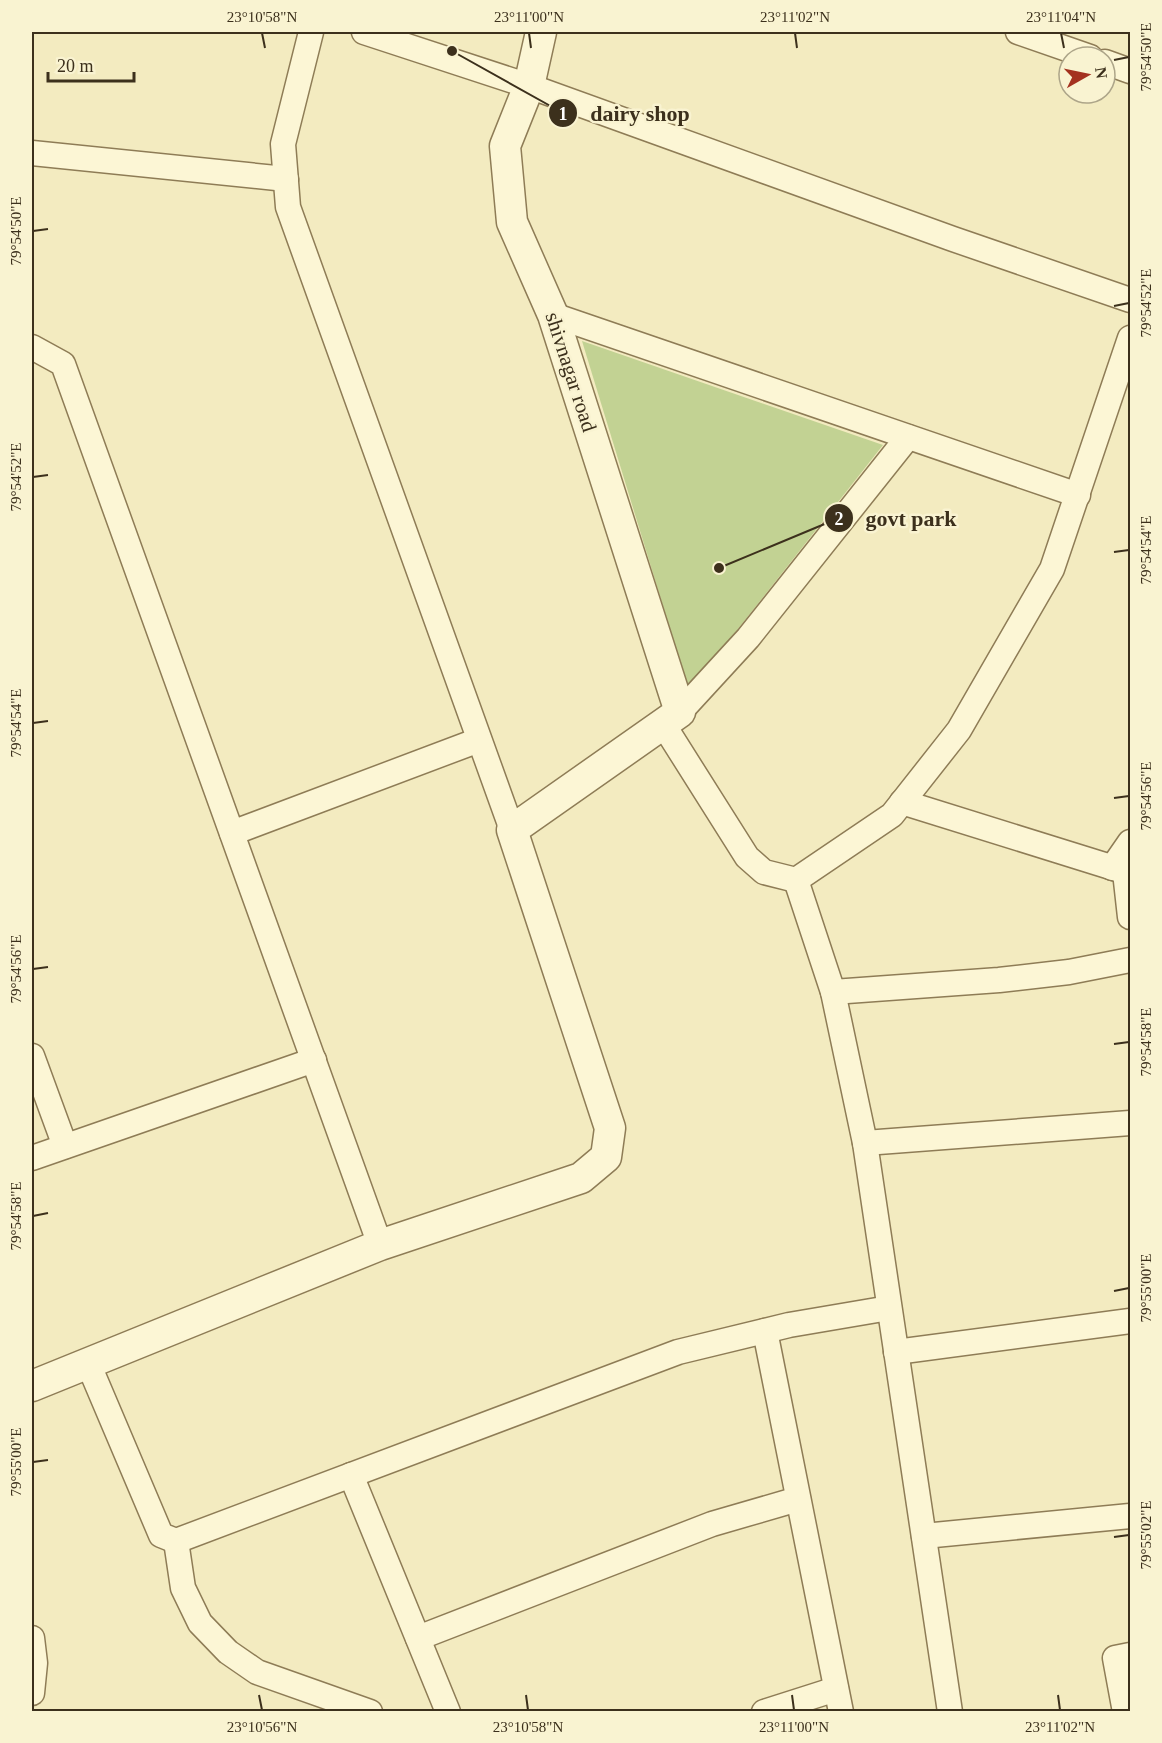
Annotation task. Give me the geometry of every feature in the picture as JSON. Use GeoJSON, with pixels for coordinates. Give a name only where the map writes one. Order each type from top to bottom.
{"type":"FeatureCollection","features":[{"type":"Feature","properties":{"kind":"street"},"geometry":{"type":"LineString","coordinates":[[32,1386],[380,1245],[581,1178],[606,1157],[610,1128],[512,830],[288,207],[283,144],[311,32]]}},
{"type":"Feature","properties":{"kind":"street"},"geometry":{"type":"LineString","coordinates":[[364,32],[529,86],[953,240],[1131,300]]}},
{"type":"Feature","properties":{"kind":"street","name":"shivnagar road"},"geometry":{"type":"LineString","coordinates":[[541,32],[529,86],[505,146],[512,222],[553,315],[671,718]]}},
{"type":"Feature","properties":{"kind":"street"},"geometry":{"type":"LineString","coordinates":[[1018,32],[1057,46]]}},
{"type":"Feature","properties":{"kind":"street"},"geometry":{"type":"LineString","coordinates":[[32,153],[286,179]]}},
{"type":"Feature","properties":{"kind":"street"},"geometry":{"type":"LineString","coordinates":[[553,315],[1078,495]]}},
{"type":"Feature","properties":{"kind":"street"},"geometry":{"type":"LineString","coordinates":[[671,718],[747,857],[764,872],[796,880],[892,815],[959,730],[1052,569],[1131,338]]}},
{"type":"Feature","properties":{"kind":"street"},"geometry":{"type":"LineString","coordinates":[[32,347],[63,364],[380,1245]]}},
{"type":"Feature","properties":{"kind":"street"},"geometry":{"type":"LineString","coordinates":[[512,830],[671,718],[748,638],[908,437]]}},
{"type":"Feature","properties":{"kind":"street"},"geometry":{"type":"LineString","coordinates":[[232,833],[479,740]]}},
{"type":"Feature","properties":{"kind":"street"},"geometry":{"type":"LineString","coordinates":[[902,802],[1123,871]]}},
{"type":"Feature","properties":{"kind":"street"},"geometry":{"type":"LineString","coordinates":[[1131,842],[1123,871],[1131,917]]}},
{"type":"Feature","properties":{"kind":"street"},"geometry":{"type":"LineString","coordinates":[[796,880],[833,992],[865,1143],[950,1712]]}},
{"type":"Feature","properties":{"kind":"street"},"geometry":{"type":"LineString","coordinates":[[833,992],[999,980],[1069,972],[1131,960]]}},
{"type":"Feature","properties":{"kind":"street"},"geometry":{"type":"LineString","coordinates":[[32,1056],[65,1146]]}},
{"type":"Feature","properties":{"kind":"street"},"geometry":{"type":"LineString","coordinates":[[32,1158],[314,1060]]}},
{"type":"Feature","properties":{"kind":"street"},"geometry":{"type":"LineString","coordinates":[[865,1143],[1131,1123]]}},
{"type":"Feature","properties":{"kind":"street"},"geometry":{"type":"LineString","coordinates":[[88,1363],[161,1535],[176,1541],[678,1352],[789,1325],[890,1308]]}},
{"type":"Feature","properties":{"kind":"street"},"geometry":{"type":"LineString","coordinates":[[896,1352],[1131,1321]]}},
{"type":"Feature","properties":{"kind":"street"},"geometry":{"type":"LineString","coordinates":[[764,1712],[838,1700],[765,1331]]}},
{"type":"Feature","properties":{"kind":"street"},"geometry":{"type":"LineString","coordinates":[[351,1475],[448,1712]]}},
{"type":"Feature","properties":{"kind":"street"},"geometry":{"type":"LineString","coordinates":[[418,1638],[712,1524],[798,1499]]}},
{"type":"Feature","properties":{"kind":"street"},"geometry":{"type":"LineString","coordinates":[[924,1536],[1131,1516]]}},
{"type":"Feature","properties":{"kind":"street"},"geometry":{"type":"LineString","coordinates":[[176,1541],[183,1588],[200,1623],[228,1652],[257,1672],[370,1712]]}},
{"type":"Feature","properties":{"kind":"street"},"geometry":{"type":"LineString","coordinates":[[32,1638],[35,1663],[32,1693]]}},
{"type":"Feature","properties":{"kind":"street"},"geometry":{"type":"LineString","coordinates":[[1125,1712],[1115,1658],[1131,1655]]}},
{"type":"Feature","properties":{"kind":"green space"},"geometry":{"type":"Polygon","coordinates":[[[582,341],[883,445],[689,691],[582,341]]]}},
{"type":"Feature","properties":{"kind":"place","name":"dairy shop"},"geometry":{"type":"Point","coordinates":[452,51]}},
{"type":"Feature","properties":{"kind":"place","name":"govt park"},"geometry":{"type":"Point","coordinates":[719,568]}}]}
